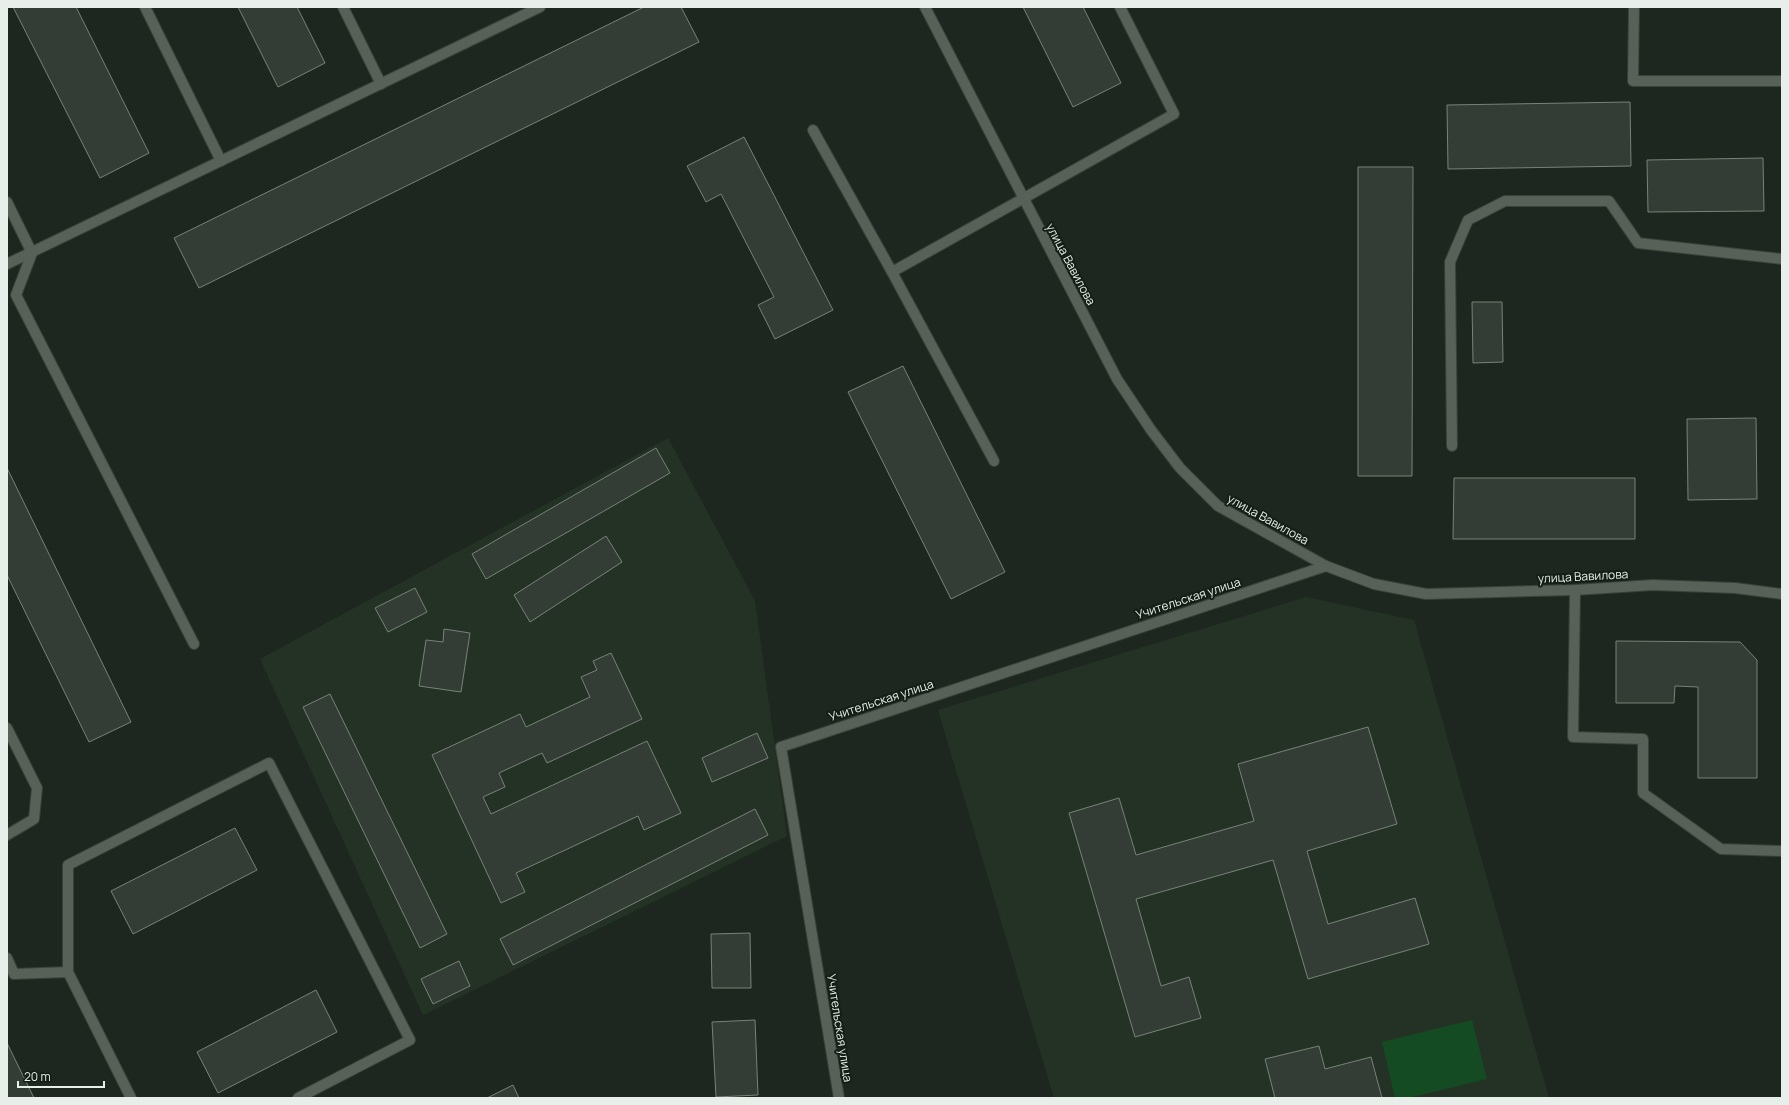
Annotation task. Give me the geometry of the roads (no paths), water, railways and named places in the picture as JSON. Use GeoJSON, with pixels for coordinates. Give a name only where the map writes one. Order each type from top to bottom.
{"type":"FeatureCollection","features":[{"type":"Feature","properties":{"kind":"street"},"geometry":{"type":"LineString","coordinates":[[145,7],[221,161]]}},
{"type":"Feature","properties":{"kind":"street"},"geometry":{"type":"LineString","coordinates":[[342,7],[381,84]]}},
{"type":"Feature","properties":{"kind":"street","name":"улица Вавилова"},"geometry":{"type":"LineString","coordinates":[[925,7],[1022,198],[1117,379],[1151,430],[1180,468],[1218,506],[1326,566],[1374,584],[1426,594],[1576,590],[1654,585],[1735,588],[1782,594]]}},
{"type":"Feature","properties":{"kind":"street"},"geometry":{"type":"LineString","coordinates":[[892,272],[1174,114],[1120,7]]}},
{"type":"Feature","properties":{"kind":"street"},"geometry":{"type":"LineString","coordinates":[[1634,7],[1633,80],[1782,81]]}},
{"type":"Feature","properties":{"kind":"street"},"geometry":{"type":"LineString","coordinates":[[7,264],[537,8]]}},
{"type":"Feature","properties":{"kind":"street"},"geometry":{"type":"LineString","coordinates":[[813,130],[994,461]]}},
{"type":"Feature","properties":{"kind":"street"},"geometry":{"type":"LineString","coordinates":[[1452,446],[1450,262],[1468,220],[1505,201],[1609,202],[1638,243],[1782,259]]}},
{"type":"Feature","properties":{"kind":"street"},"geometry":{"type":"LineString","coordinates":[[7,202],[32,253],[16,295],[194,644]]}},
{"type":"Feature","properties":{"kind":"street","name":"Учительская улица"},"geometry":{"type":"LineString","coordinates":[[839,1098],[781,747],[1326,566]]}},
{"type":"Feature","properties":{"kind":"street"},"geometry":{"type":"LineString","coordinates":[[1576,590],[1574,737],[1643,739],[1643,793],[1721,849],[1782,851]]}},
{"type":"Feature","properties":{"kind":"street"},"geometry":{"type":"LineString","coordinates":[[7,728],[37,788],[34,820],[7,835]]}},
{"type":"Feature","properties":{"kind":"street"},"geometry":{"type":"LineString","coordinates":[[131,1098],[68,972],[68,865],[268,763],[410,1040],[298,1098]]}},
{"type":"Feature","properties":{"kind":"street"},"geometry":{"type":"LineString","coordinates":[[7,958],[14,974],[68,972]]}}]}
